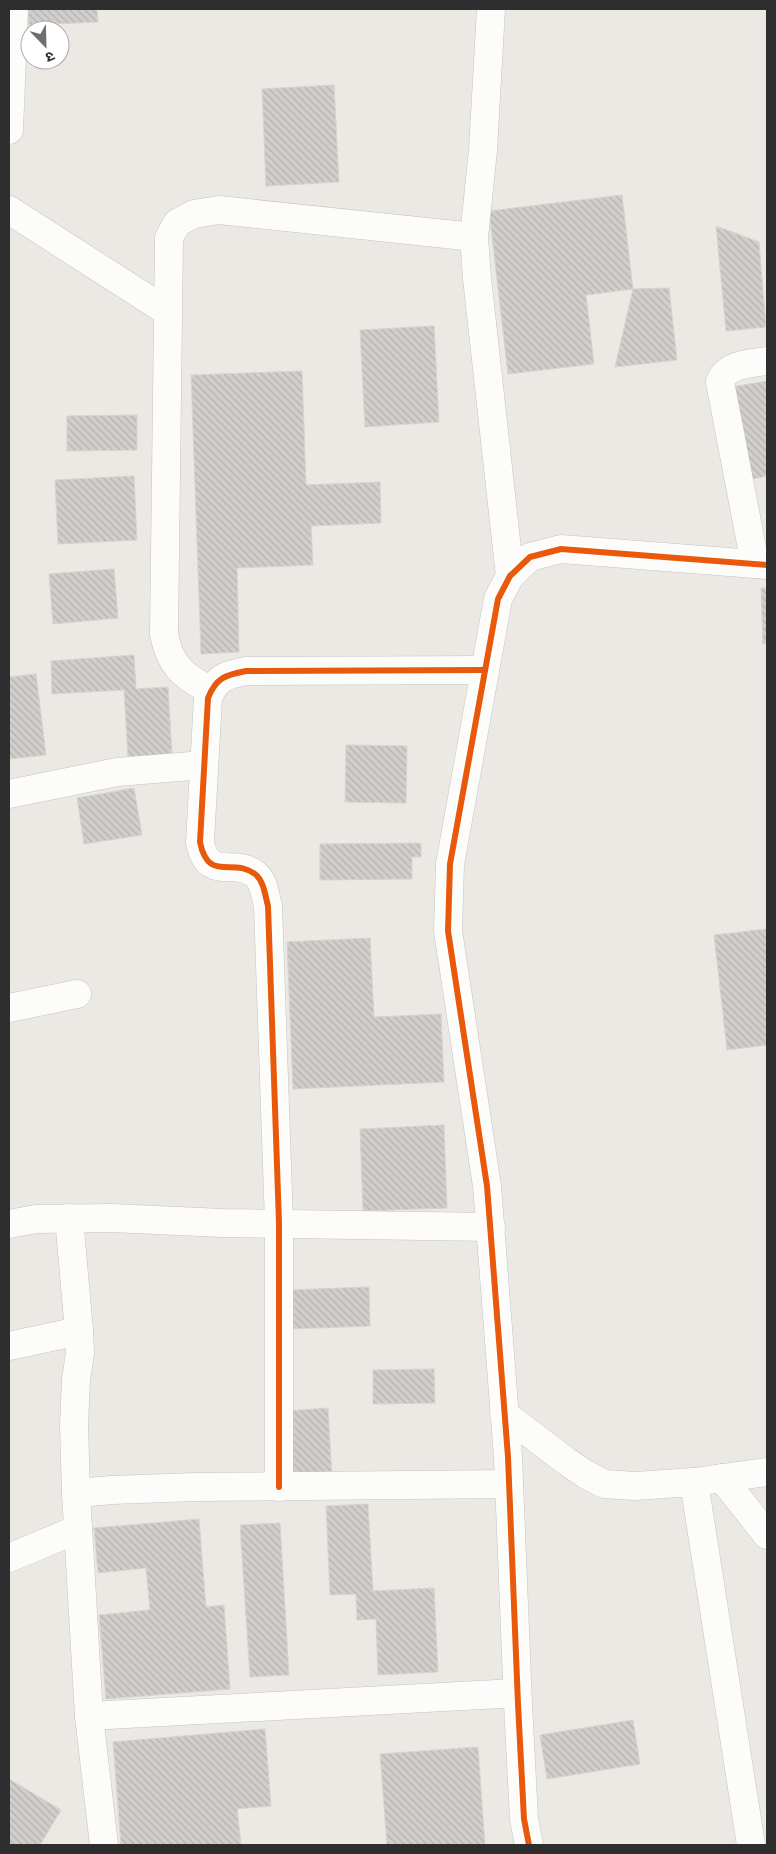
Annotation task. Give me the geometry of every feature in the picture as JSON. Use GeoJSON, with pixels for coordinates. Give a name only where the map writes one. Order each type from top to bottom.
{"type":"FeatureCollection","features":[{"type":"Feature","properties":{"kind":"street"},"geometry":{"type":"LineString","coordinates":[[9,130],[14,9]]}},
{"type":"Feature","properties":{"kind":"street"},"geometry":{"type":"LineString","coordinates":[[491,9],[483,150],[474,237],[510,576]]}},
{"type":"Feature","properties":{"kind":"street"},"geometry":{"type":"LineString","coordinates":[[9,210],[168,312]]}},
{"type":"Feature","properties":{"kind":"street"},"geometry":{"type":"LineString","coordinates":[[211,691],[188,678],[179,668],[170,657],[164,634],[169,238],[177,223],[194,214],[219,210],[474,237]]}},
{"type":"Feature","properties":{"kind":"street"},"geometry":{"type":"LineString","coordinates":[[529,1845],[524,1819],[509,1484],[491,1227],[487,1186],[448,931],[450,864],[498,599],[510,576],[530,557],[561,549],[761,565],[720,382],[722,375],[732,369],[744,364],[767,362]]}},
{"type":"Feature","properties":{"kind":"street"},"geometry":{"type":"LineString","coordinates":[[279,1487],[279,1223],[268,906],[264,887],[256,875],[247,870],[215,866],[206,861],[202,853],[200,842],[207,708],[211,691],[214,684],[230,674],[246,671],[485,670]]}},
{"type":"Feature","properties":{"kind":"street"},"geometry":{"type":"LineString","coordinates":[[9,794],[117,772],[204,765]]}},
{"type":"Feature","properties":{"kind":"street"},"geometry":{"type":"LineString","coordinates":[[9,1008],[77,994]]}},
{"type":"Feature","properties":{"kind":"street"},"geometry":{"type":"LineString","coordinates":[[69,1218],[80,1352],[76,1380],[74,1425],[78,1529],[89,1716],[104,1845]]}},
{"type":"Feature","properties":{"kind":"street"},"geometry":{"type":"LineString","coordinates":[[9,1224],[36,1219],[111,1218],[223,1223],[491,1227]]}},
{"type":"Feature","properties":{"kind":"street"},"geometry":{"type":"LineString","coordinates":[[9,1346],[79,1331]]}},
{"type":"Feature","properties":{"kind":"street"},"geometry":{"type":"LineString","coordinates":[[504,1414],[566,1461],[604,1484],[636,1486],[694,1482],[767,1472]]}},
{"type":"Feature","properties":{"kind":"street"},"geometry":{"type":"LineString","coordinates":[[722,1478],[767,1535]]}},
{"type":"Feature","properties":{"kind":"street"},"geometry":{"type":"LineString","coordinates":[[694,1482],[750,1845]]}},
{"type":"Feature","properties":{"kind":"street"},"geometry":{"type":"LineString","coordinates":[[76,1493],[112,1490],[509,1484]]}},
{"type":"Feature","properties":{"kind":"street"},"geometry":{"type":"LineString","coordinates":[[9,1558],[78,1529]]}},
{"type":"Feature","properties":{"kind":"street"},"geometry":{"type":"LineString","coordinates":[[89,1716],[517,1693]]}},
{"type":"Feature","properties":{"kind":"building"},"geometry":{"type":"Polygon","coordinates":[[[28,9],[97,9],[98,22],[70,23],[70,20],[29,20],[28,9]]]}},
{"type":"Feature","properties":{"kind":"building"},"geometry":{"type":"Polygon","coordinates":[[[334,85],[339,182],[266,186],[262,89],[334,85]]]}},
{"type":"Feature","properties":{"kind":"building"},"geometry":{"type":"Polygon","coordinates":[[[622,195],[633,289],[586,295],[594,364],[508,374],[489,211],[622,195]]]}},
{"type":"Feature","properties":{"kind":"building"},"geometry":{"type":"Polygon","coordinates":[[[716,226],[759,242],[766,327],[726,331],[716,226]]]}},
{"type":"Feature","properties":{"kind":"building"},"geometry":{"type":"Polygon","coordinates":[[[669,288],[677,360],[615,367],[633,289],[669,288]]]}},
{"type":"Feature","properties":{"kind":"building"},"geometry":{"type":"Polygon","coordinates":[[[434,326],[439,422],[365,427],[360,330],[434,326]]]}},
{"type":"Feature","properties":{"kind":"building"},"geometry":{"type":"Polygon","coordinates":[[[302,371],[306,485],[380,482],[381,523],[311,526],[313,565],[237,568],[239,652],[201,654],[191,375],[302,371]]]}},
{"type":"Feature","properties":{"kind":"building"},"geometry":{"type":"Polygon","coordinates":[[[767,381],[767,476],[747,480],[732,387],[767,381]]]}},
{"type":"Feature","properties":{"kind":"building"},"geometry":{"type":"Polygon","coordinates":[[[137,415],[137,450],[67,451],[67,416],[137,415]]]}},
{"type":"Feature","properties":{"kind":"building"},"geometry":{"type":"Polygon","coordinates":[[[134,476],[137,540],[58,544],[55,480],[134,476]]]}},
{"type":"Feature","properties":{"kind":"building"},"geometry":{"type":"Polygon","coordinates":[[[114,569],[118,618],[53,624],[49,574],[114,569]]]}},
{"type":"Feature","properties":{"kind":"building"},"geometry":{"type":"Polygon","coordinates":[[[761,588],[767,588],[767,643],[763,644],[761,588]]]}},
{"type":"Feature","properties":{"kind":"building"},"geometry":{"type":"Polygon","coordinates":[[[134,655],[136,689],[168,687],[172,754],[128,757],[124,690],[52,694],[51,661],[134,655]]]}},
{"type":"Feature","properties":{"kind":"building"},"geometry":{"type":"Polygon","coordinates":[[[36,674],[46,755],[9,759],[9,677],[36,674]]]}},
{"type":"Feature","properties":{"kind":"building"},"geometry":{"type":"Polygon","coordinates":[[[346,745],[407,746],[406,803],[345,802],[346,745]]]}},
{"type":"Feature","properties":{"kind":"building"},"geometry":{"type":"Polygon","coordinates":[[[134,788],[142,835],[84,844],[77,798],[134,788]]]}},
{"type":"Feature","properties":{"kind":"building"},"geometry":{"type":"Polygon","coordinates":[[[421,843],[421,857],[412,857],[412,879],[320,880],[320,844],[421,843]]]}},
{"type":"Feature","properties":{"kind":"building"},"geometry":{"type":"Polygon","coordinates":[[[767,929],[767,1045],[727,1050],[714,935],[767,929]]]}},
{"type":"Feature","properties":{"kind":"building"},"geometry":{"type":"Polygon","coordinates":[[[370,938],[374,1017],[441,1014],[444,1082],[293,1089],[287,942],[370,938]]]}},
{"type":"Feature","properties":{"kind":"building"},"geometry":{"type":"Polygon","coordinates":[[[444,1125],[447,1208],[363,1211],[360,1129],[444,1125]]]}},
{"type":"Feature","properties":{"kind":"building"},"geometry":{"type":"Polygon","coordinates":[[[369,1287],[370,1326],[290,1329],[289,1290],[369,1287]]]}},
{"type":"Feature","properties":{"kind":"building"},"geometry":{"type":"Polygon","coordinates":[[[434,1369],[435,1403],[373,1404],[373,1370],[434,1369]]]}},
{"type":"Feature","properties":{"kind":"building"},"geometry":{"type":"Polygon","coordinates":[[[328,1408],[332,1477],[290,1480],[286,1411],[328,1408]]]}},
{"type":"Feature","properties":{"kind":"building"},"geometry":{"type":"Polygon","coordinates":[[[368,1504],[373,1591],[434,1588],[438,1672],[378,1675],[376,1619],[357,1620],[356,1594],[330,1595],[326,1506],[368,1504]]]}},
{"type":"Feature","properties":{"kind":"building"},"geometry":{"type":"Polygon","coordinates":[[[199,1519],[206,1607],[224,1605],[230,1689],[106,1699],[99,1615],[150,1610],[146,1568],[98,1573],[94,1528],[199,1519]]]}},
{"type":"Feature","properties":{"kind":"building"},"geometry":{"type":"Polygon","coordinates":[[[280,1523],[289,1675],[250,1677],[240,1525],[280,1523]]]}},
{"type":"Feature","properties":{"kind":"building"},"geometry":{"type":"Polygon","coordinates":[[[633,1720],[640,1764],[547,1779],[540,1735],[633,1720]]]}},
{"type":"Feature","properties":{"kind":"building"},"geometry":{"type":"Polygon","coordinates":[[[265,1729],[271,1806],[237,1809],[241,1845],[121,1845],[113,1742],[265,1729]]]}},
{"type":"Feature","properties":{"kind":"building"},"geometry":{"type":"Polygon","coordinates":[[[478,1747],[485,1845],[387,1845],[380,1754],[478,1747]]]}},
{"type":"Feature","properties":{"kind":"building"},"geometry":{"type":"Polygon","coordinates":[[[9,1779],[61,1810],[40,1845],[9,1845],[9,1779]]]}},
{"type":"Feature","properties":{"kind":"cycle path"},"geometry":{"type":"LineString","coordinates":[[529,1845],[524,1819],[508,1457],[487,1186],[448,931],[450,864],[498,599],[510,576],[530,557],[561,549],[767,565]]}},
{"type":"Feature","properties":{"kind":"cycle path"},"geometry":{"type":"LineString","coordinates":[[279,1487],[279,1223],[268,906],[262,884],[255,874],[247,869],[215,866],[209,862],[200,842],[208,698],[214,686],[222,678],[246,671],[485,670]]}}]}
